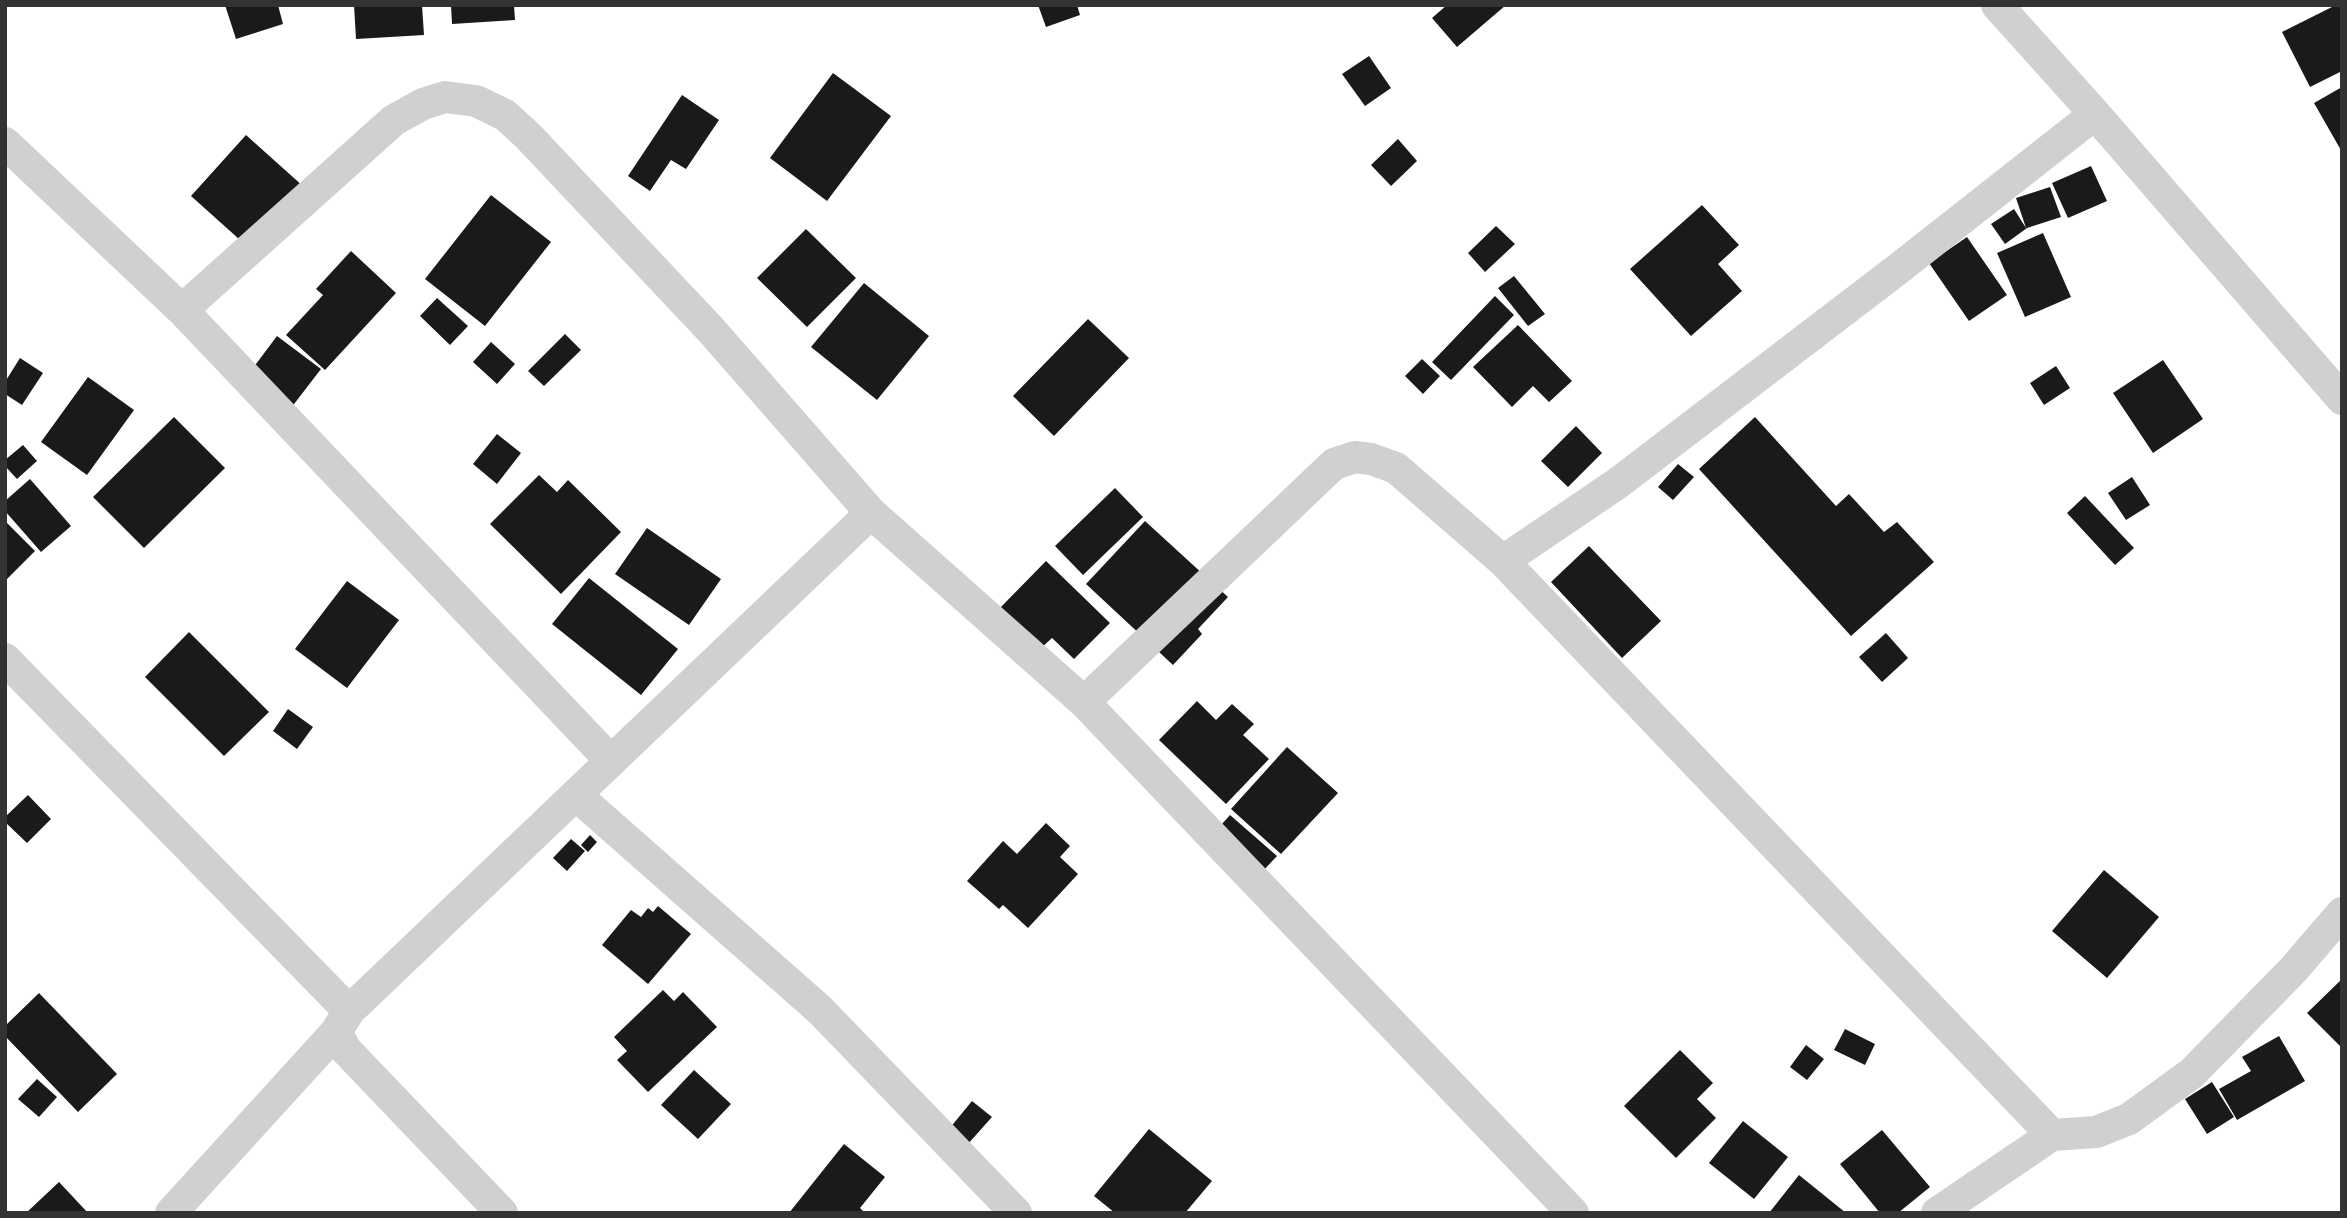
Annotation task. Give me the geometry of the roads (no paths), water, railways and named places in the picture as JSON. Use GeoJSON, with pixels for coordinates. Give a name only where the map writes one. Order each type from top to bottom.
{"type":"FeatureCollection","features":[{"type":"Feature","properties":{"kind":"street"},"geometry":{"type":"LineString","coordinates":[[1997,5],[2342,398]]}},
{"type":"Feature","properties":{"kind":"street"},"geometry":{"type":"LineString","coordinates":[[182,310],[394,120],[424,104],[445,97],[477,102],[505,115],[528,136],[710,330],[871,513],[1084,702],[1573,1213]]}},
{"type":"Feature","properties":{"kind":"street"},"geometry":{"type":"LineString","coordinates":[[1503,561],[1618,484],[2095,114]]}},
{"type":"Feature","properties":{"kind":"street"},"geometry":{"type":"LineString","coordinates":[[5,143],[182,310],[611,761]]}},
{"type":"Feature","properties":{"kind":"street"},"geometry":{"type":"LineString","coordinates":[[1084,702],[1334,464],[1355,457],[1371,458],[1396,468],[1503,561],[2052,1135]]}},
{"type":"Feature","properties":{"kind":"street"},"geometry":{"type":"LineString","coordinates":[[171,1213],[343,1022],[871,513]]}},
{"type":"Feature","properties":{"kind":"street"},"geometry":{"type":"LineString","coordinates":[[5,659],[343,1022],[346,1050],[502,1213]]}},
{"type":"Feature","properties":{"kind":"street"},"geometry":{"type":"LineString","coordinates":[[576,795],[820,1010],[1016,1213]]}},
{"type":"Feature","properties":{"kind":"street"},"geometry":{"type":"LineString","coordinates":[[1937,1213],[2052,1135],[2096,1132],[2129,1119],[2192,1073],[2292,970],[2342,913]]}}]}
